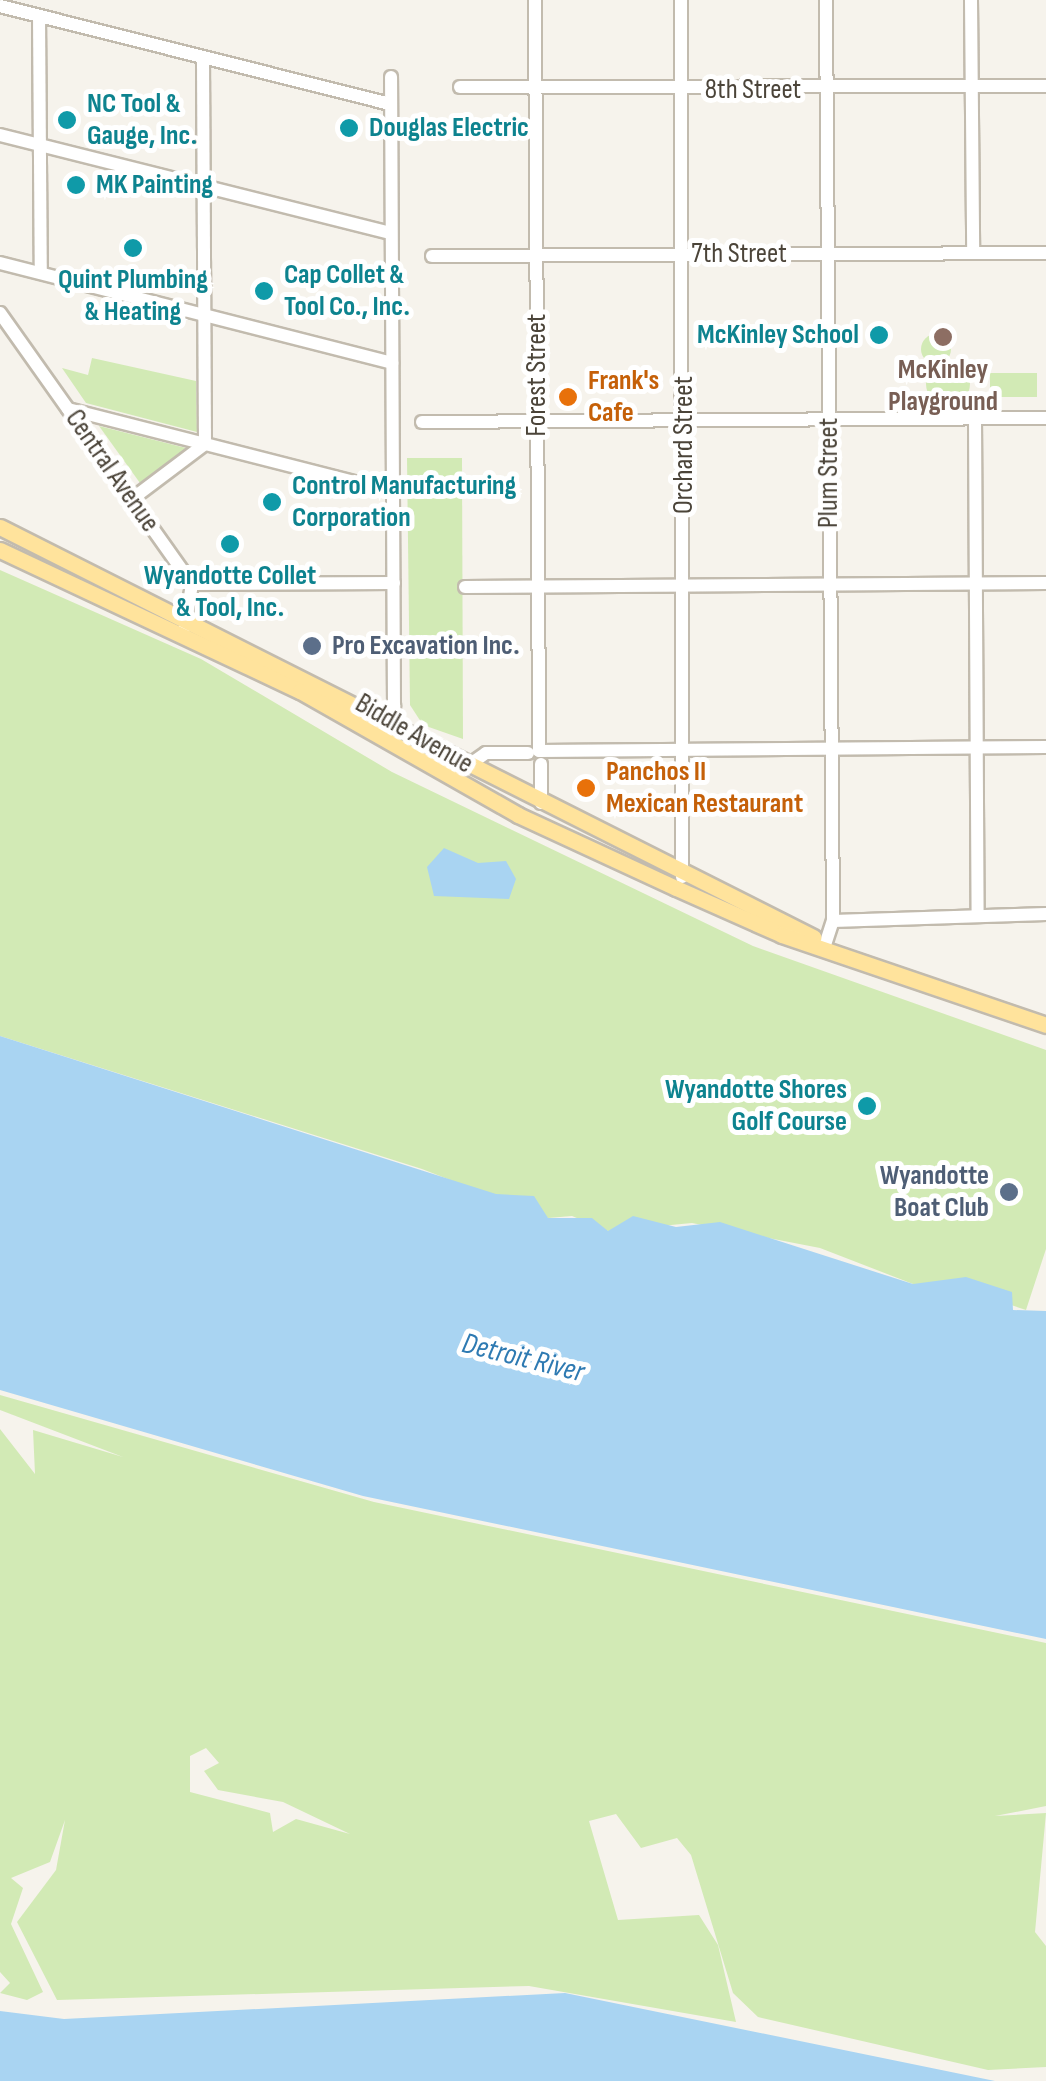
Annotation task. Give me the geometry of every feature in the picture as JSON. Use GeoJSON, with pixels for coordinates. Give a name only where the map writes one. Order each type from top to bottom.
{"type":"FeatureCollection","features":[{"type":"Feature","properties":{"kind":"main road"},"geometry":{"type":"LineString","coordinates":[[0,550],[5,529]]}},
{"type":"Feature","properties":{"kind":"main road","name":"Biddle Avenue"},"geometry":{"type":"LineString","coordinates":[[5,529],[190,618],[391,721],[468,766],[686,870],[825,944]]}},
{"type":"Feature","properties":{"kind":"main road","name":"Biddle Avenue"},"geometry":{"type":"LineString","coordinates":[[0,550],[181,635],[382,737],[518,815],[676,888],[1046,1025]]}},
{"type":"Feature","properties":{"kind":"street","name":"Forest Street"},"geometry":{"type":"LineString","coordinates":[[535,0],[540,587],[536,756],[541,803]]}},
{"type":"Feature","properties":{"kind":"street","name":"Orchard Street"},"geometry":{"type":"LineString","coordinates":[[676,888],[686,870],[681,0]]}},
{"type":"Feature","properties":{"kind":"street","name":"Plum Street"},"geometry":{"type":"LineString","coordinates":[[825,944],[833,921],[826,0]]}},
{"type":"Feature","properties":{"kind":"street"},"geometry":{"type":"LineString","coordinates":[[971,0],[973,253]]}},
{"type":"Feature","properties":{"kind":"street"},"geometry":{"type":"LineString","coordinates":[[0,6],[390,104]]}},
{"type":"Feature","properties":{"kind":"street"},"geometry":{"type":"LineString","coordinates":[[39,16],[41,273]]}},
{"type":"Feature","properties":{"kind":"street"},"geometry":{"type":"LineString","coordinates":[[203,57],[206,444]]}},
{"type":"Feature","properties":{"kind":"street"},"geometry":{"type":"LineString","coordinates":[[382,737],[391,721],[394,583],[391,77]]}},
{"type":"Feature","properties":{"kind":"street","name":"8th Street"},"geometry":{"type":"LineString","coordinates":[[460,87],[682,90],[1046,86]]}},
{"type":"Feature","properties":{"kind":"street"},"geometry":{"type":"LineString","coordinates":[[0,134],[391,233]]}},
{"type":"Feature","properties":{"kind":"street","name":"7th Street"},"geometry":{"type":"LineString","coordinates":[[432,256],[1046,253]]}},
{"type":"Feature","properties":{"kind":"street"},"geometry":{"type":"LineString","coordinates":[[0,263],[392,363]]}},
{"type":"Feature","properties":{"kind":"street","name":"Central Avenue"},"geometry":{"type":"LineString","coordinates":[[0,313],[192,584]]}},
{"type":"Feature","properties":{"kind":"street"},"geometry":{"type":"LineString","coordinates":[[68,409],[393,492]]}},
{"type":"Feature","properties":{"kind":"street"},"geometry":{"type":"LineString","coordinates":[[974,418],[978,915]]}},
{"type":"Feature","properties":{"kind":"street"},"geometry":{"type":"LineString","coordinates":[[422,422],[1046,418]]}},
{"type":"Feature","properties":{"kind":"street"},"geometry":{"type":"LineString","coordinates":[[132,500],[206,444]]}},
{"type":"Feature","properties":{"kind":"street"},"geometry":{"type":"LineString","coordinates":[[181,635],[190,618],[192,584],[394,583]]}},
{"type":"Feature","properties":{"kind":"street"},"geometry":{"type":"LineString","coordinates":[[465,586],[1046,583]]}},
{"type":"Feature","properties":{"kind":"street"},"geometry":{"type":"LineString","coordinates":[[468,766],[486,753],[536,756],[686,750],[1046,747]]}},
{"type":"Feature","properties":{"kind":"street"},"geometry":{"type":"LineString","coordinates":[[833,921],[1046,914]]}},
{"type":"Feature","properties":{"kind":"green space"},"geometry":{"type":"Polygon","coordinates":[[[936,334],[947,338],[951,349],[947,360],[936,364],[925,360],[921,349],[925,338],[936,334]]]}},
{"type":"Feature","properties":{"kind":"green space"},"geometry":{"type":"Polygon","coordinates":[[[92,358],[196,381],[197,432],[86,403],[62,368],[88,375],[92,358]]]}},
{"type":"Feature","properties":{"kind":"green space"},"geometry":{"type":"Polygon","coordinates":[[[948,362],[963,369],[970,384],[963,399],[948,406],[933,399],[926,384],[933,369],[948,362]]]}},
{"type":"Feature","properties":{"kind":"green space"},"geometry":{"type":"Polygon","coordinates":[[[990,373],[1037,373],[1037,397],[990,397],[990,373]]]}},
{"type":"Feature","properties":{"kind":"green space"},"geometry":{"type":"Polygon","coordinates":[[[99,426],[186,448],[186,450],[140,483],[99,426]]]}},
{"type":"Feature","properties":{"kind":"green space"},"geometry":{"type":"Polygon","coordinates":[[[407,458],[462,458],[463,739],[423,725],[410,705],[407,458]]]}},
{"type":"Feature","properties":{"kind":"green space","name":"Wyandotte Shores Golf Course"},"geometry":{"type":"Polygon","coordinates":[[[0,570],[201,659],[392,772],[753,946],[1046,1050],[1046,1249],[1026,1310],[1008,1304],[1012,1293],[913,1284],[820,1248],[692,1223],[608,1231],[572,1216],[548,1218],[422,1169],[0,1036],[0,570]]]}},
{"type":"Feature","properties":{"kind":"green space"},"geometry":{"type":"Polygon","coordinates":[[[0,1395],[374,1502],[1046,1643],[1046,1806],[995,1816],[1046,1813],[1035,1932],[1046,1946],[1046,2067],[988,2070],[758,2017],[733,1993],[691,1855],[677,1838],[641,1848],[616,1814],[589,1821],[618,1920],[699,1915],[718,1945],[736,2022],[529,1986],[57,2000],[17,1922],[56,1870],[65,1820],[50,1862],[11,1878],[23,1888],[11,1924],[43,1992],[27,2000],[0,1993],[10,1983],[0,1972],[0,1429],[35,1474],[33,1430],[123,1457],[0,1410],[0,1395]],[[206,1748],[190,1756],[190,1792],[270,1813],[273,1832],[296,1819],[350,1834],[283,1802],[218,1790],[204,1771],[219,1763],[206,1748]]]}},
{"type":"Feature","properties":{"kind":"water"},"geometry":{"type":"Polygon","coordinates":[[[444,848],[478,863],[506,861],[516,879],[509,899],[434,896],[427,867],[444,848]]]}},
{"type":"Feature","properties":{"kind":"water","name":"Detroit River"},"geometry":{"type":"Polygon","coordinates":[[[0,1036],[496,1194],[534,1196],[548,1218],[592,1218],[608,1231],[633,1216],[676,1227],[720,1222],[913,1284],[966,1277],[1012,1292],[1013,1310],[1046,1311],[1046,1639],[363,1496],[0,1390],[0,1036]]]}},
{"type":"Feature","properties":{"kind":"water"},"geometry":{"type":"Polygon","coordinates":[[[565,1993],[995,2081],[0,2081],[0,2011],[64,2019],[565,1993]]]}},
{"type":"Feature","properties":{"kind":"place","name":"NC Tool & Gauge, Inc."},"geometry":{"type":"Point","coordinates":[67,120]}},
{"type":"Feature","properties":{"kind":"place","name":"Douglas Electric"},"geometry":{"type":"Point","coordinates":[349,128]}},
{"type":"Feature","properties":{"kind":"place","name":"MK Painting"},"geometry":{"type":"Point","coordinates":[76,185]}},
{"type":"Feature","properties":{"kind":"place","name":"Quint Plumbing & Heating"},"geometry":{"type":"Point","coordinates":[133,248]}},
{"type":"Feature","properties":{"kind":"place","name":"Cap Collet & Tool Co., Inc."},"geometry":{"type":"Point","coordinates":[264,291]}},
{"type":"Feature","properties":{"kind":"place","name":"McKinley School"},"geometry":{"type":"Point","coordinates":[879,335]}},
{"type":"Feature","properties":{"kind":"place","name":"McKinley Playground"},"geometry":{"type":"Point","coordinates":[943,337]}},
{"type":"Feature","properties":{"kind":"place","name":"Frank's Cafe"},"geometry":{"type":"Point","coordinates":[568,397]}},
{"type":"Feature","properties":{"kind":"place","name":"Control Manufacturing Corporation"},"geometry":{"type":"Point","coordinates":[272,502]}},
{"type":"Feature","properties":{"kind":"place","name":"Wyandotte Collet & Tool, Inc."},"geometry":{"type":"Point","coordinates":[230,544]}},
{"type":"Feature","properties":{"kind":"place","name":"Pro Excavation Inc."},"geometry":{"type":"Point","coordinates":[312,646]}},
{"type":"Feature","properties":{"kind":"place","name":"Panchos II Mexican Restaurant"},"geometry":{"type":"Point","coordinates":[586,788]}},
{"type":"Feature","properties":{"kind":"place","name":"Wyandotte Shores Golf Course"},"geometry":{"type":"Point","coordinates":[867,1106]}},
{"type":"Feature","properties":{"kind":"place","name":"Wyandotte Boat Club"},"geometry":{"type":"Point","coordinates":[1009,1192]}}]}
